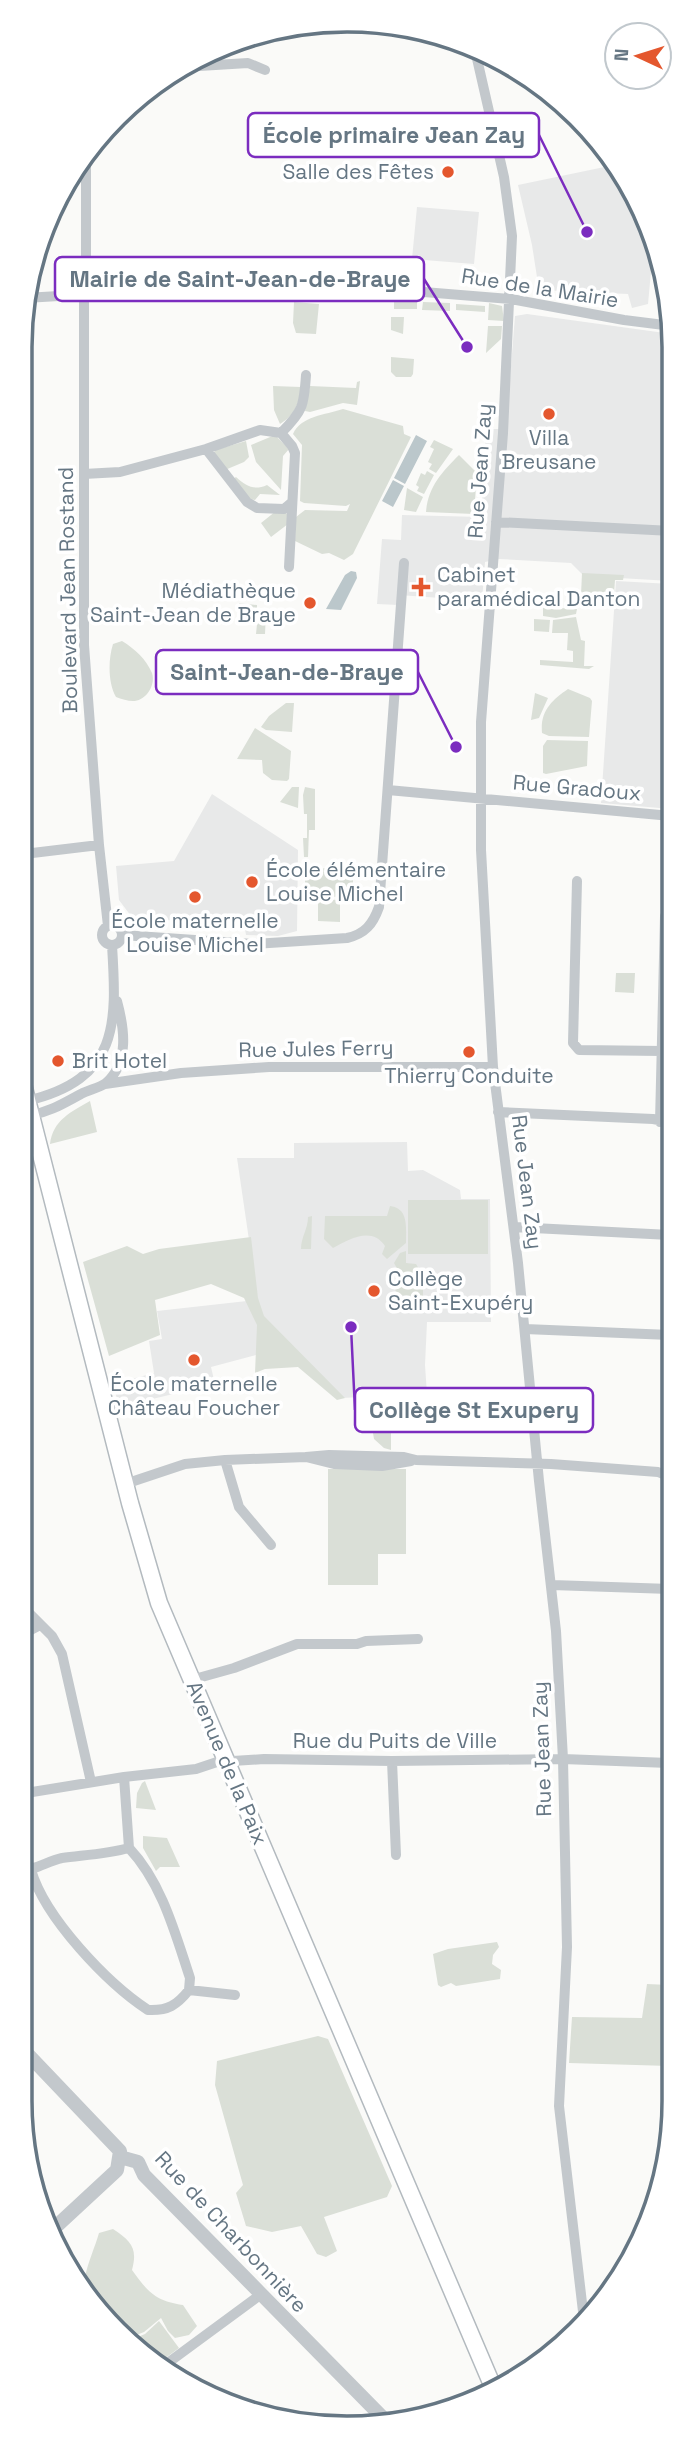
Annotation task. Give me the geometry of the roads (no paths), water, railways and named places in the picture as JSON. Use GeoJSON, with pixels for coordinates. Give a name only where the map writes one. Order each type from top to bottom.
{"type":"FeatureCollection","features":[{"type":"Feature","properties":{"kind":"main road","name":"Avenue de la Paix"},"geometry":{"type":"LineString","coordinates":[[32,1131],[145,1560],[159,1603],[490,2381]]}},
{"type":"Feature","properties":{"kind":"street","name":"Rue Jean Zay"},"geometry":{"type":"LineString","coordinates":[[477,60],[510,212],[512,236],[511,299],[481,722],[480,799],[493,1067],[514,1227],[556,1631],[563,1759],[567,1947],[559,2106],[583,2309]]}},
{"type":"Feature","properties":{"kind":"street"},"geometry":{"type":"LineString","coordinates":[[204,66],[248,63],[265,70]]}},
{"type":"Feature","properties":{"kind":"street","name":"Boulevard Jean Rostand"},"geometry":{"type":"LineString","coordinates":[[85,172],[84,645],[108,926]]}},
{"type":"Feature","properties":{"kind":"street","name":"Rue de la Mairie"},"geometry":{"type":"LineString","coordinates":[[36,297],[325,284],[511,299],[662,325]]}},
{"type":"Feature","properties":{"kind":"street"},"geometry":{"type":"LineString","coordinates":[[281,433],[298,416],[305,400],[306,375]]}},
{"type":"Feature","properties":{"kind":"street"},"geometry":{"type":"LineString","coordinates":[[84,474],[120,472],[206,449],[260,430],[281,433],[295,453],[289,567]]}},
{"type":"Feature","properties":{"kind":"street"},"geometry":{"type":"LineString","coordinates":[[206,449],[247,502],[257,508],[284,509],[291,503]]}},
{"type":"Feature","properties":{"kind":"street"},"geometry":{"type":"LineString","coordinates":[[496,522],[662,530]]}},
{"type":"Feature","properties":{"kind":"street"},"geometry":{"type":"LineString","coordinates":[[122,934],[262,944],[347,938],[372,924],[379,907],[404,563]]}},
{"type":"Feature","properties":{"kind":"street","name":"Rue Gradoux"},"geometry":{"type":"LineString","coordinates":[[388,790],[662,815]]}},
{"type":"Feature","properties":{"kind":"street"},"geometry":{"type":"LineString","coordinates":[[32,853],[99,845]]}},
{"type":"Feature","properties":{"kind":"street"},"geometry":{"type":"LineString","coordinates":[[577,881],[573,1043],[579,1050],[662,1051]]}},
{"type":"Feature","properties":{"kind":"street"},"geometry":{"type":"LineString","coordinates":[[108,926],[117,927],[122,934],[118,943],[112,945],[103,937],[108,926]]}},
{"type":"Feature","properties":{"kind":"street"},"geometry":{"type":"LineString","coordinates":[[32,1105],[69,1087],[101,1058],[110,1035],[114,991],[112,945]]}},
{"type":"Feature","properties":{"kind":"street"},"geometry":{"type":"LineString","coordinates":[[32,1109],[47,1113],[83,1092],[105,1084],[116,1070],[120,1062],[123,1038],[121,1016],[114,991]]}},
{"type":"Feature","properties":{"kind":"street","name":"Rue Jules Ferry"},"geometry":{"type":"LineString","coordinates":[[97,1063],[140,1079]]}},
{"type":"Feature","properties":{"kind":"street","name":"Rue Jules Ferry"},"geometry":{"type":"LineString","coordinates":[[105,1084],[181,1073],[269,1067],[493,1067]]}},
{"type":"Feature","properties":{"kind":"street"},"geometry":{"type":"LineString","coordinates":[[498,1112],[616,1116],[662,1121]]}},
{"type":"Feature","properties":{"kind":"street"},"geometry":{"type":"LineString","coordinates":[[514,1227],[662,1235]]}},
{"type":"Feature","properties":{"kind":"street"},"geometry":{"type":"LineString","coordinates":[[524,1329],[662,1335]]}},
{"type":"Feature","properties":{"kind":"street"},"geometry":{"type":"LineString","coordinates":[[125,1484],[185,1464],[329,1455],[404,1457],[416,1460],[662,1474]]}},
{"type":"Feature","properties":{"kind":"street"},"geometry":{"type":"LineString","coordinates":[[225,1460],[239,1507],[271,1545]]}},
{"type":"Feature","properties":{"kind":"street"},"geometry":{"type":"LineString","coordinates":[[552,1585],[662,1588]]}},
{"type":"Feature","properties":{"kind":"street"},"geometry":{"type":"LineString","coordinates":[[32,1617],[51,1636],[62,1654],[92,1782]]}},
{"type":"Feature","properties":{"kind":"street"},"geometry":{"type":"LineString","coordinates":[[32,1629],[40,1625]]}},
{"type":"Feature","properties":{"kind":"street"},"geometry":{"type":"LineString","coordinates":[[191,1680],[234,1668],[297,1644],[357,1644],[366,1640],[418,1639]]}},
{"type":"Feature","properties":{"kind":"street","name":"Rue du Puits de Ville"},"geometry":{"type":"LineString","coordinates":[[32,1792],[196,1769],[218,1762],[264,1759],[563,1759],[662,1763]]}},
{"type":"Feature","properties":{"kind":"street"},"geometry":{"type":"LineString","coordinates":[[392,1761],[396,1855]]}},
{"type":"Feature","properties":{"kind":"street"},"geometry":{"type":"LineString","coordinates":[[32,1882],[60,1923],[102,1971],[148,2010],[174,2006],[189,1990],[190,1978],[153,1881],[129,1848],[124,1777]]}},
{"type":"Feature","properties":{"kind":"street"},"geometry":{"type":"LineString","coordinates":[[32,1867],[62,1858],[129,1848]]}},
{"type":"Feature","properties":{"kind":"street"},"geometry":{"type":"LineString","coordinates":[[189,1990],[234,1995]]}},
{"type":"Feature","properties":{"kind":"street","name":"Rue de Charbonnière"},"geometry":{"type":"LineString","coordinates":[[32,2058],[119,2147],[120,2157],[138,2162],[144,2175],[379,2414]]}},
{"type":"Feature","properties":{"kind":"street"},"geometry":{"type":"LineString","coordinates":[[58,2225],[117,2170],[120,2157]]}},
{"type":"Feature","properties":{"kind":"street"},"geometry":{"type":"LineString","coordinates":[[171,2361],[260,2295]]}},
{"type":"Feature","properties":{"kind":"place","name":"Salle des Fêtes"},"geometry":{"type":"Point","coordinates":[448,172]}},
{"type":"Feature","properties":{"kind":"place","name":"École primaire Jean Zay"},"geometry":{"type":"Point","coordinates":[587,232]}},
{"type":"Feature","properties":{"kind":"place","name":"Mairie de Saint-Jean-de-Braye"},"geometry":{"type":"Point","coordinates":[467,347]}},
{"type":"Feature","properties":{"kind":"place","name":"Villa Breusane"},"geometry":{"type":"Point","coordinates":[549,414]}},
{"type":"Feature","properties":{"kind":"place","name":"Cabinet paramédical Danton"},"geometry":{"type":"Point","coordinates":[421,587]}},
{"type":"Feature","properties":{"kind":"place","name":"Médiathèque Saint-Jean de Braye"},"geometry":{"type":"Point","coordinates":[310,603]}},
{"type":"Feature","properties":{"kind":"place","name":"Saint-Jean-de-Braye"},"geometry":{"type":"Point","coordinates":[456,747]}},
{"type":"Feature","properties":{"kind":"place","name":"École élémentaire Louise Michel"},"geometry":{"type":"Point","coordinates":[252,882]}},
{"type":"Feature","properties":{"kind":"place","name":"École maternelle Louise Michel"},"geometry":{"type":"Point","coordinates":[195,897]}},
{"type":"Feature","properties":{"kind":"place","name":"Thierry Conduite"},"geometry":{"type":"Point","coordinates":[469,1052]}},
{"type":"Feature","properties":{"kind":"place","name":"Brit Hotel"},"geometry":{"type":"Point","coordinates":[58,1061]}},
{"type":"Feature","properties":{"kind":"place","name":"Collège Saint-Exupéry"},"geometry":{"type":"Point","coordinates":[374,1291]}},
{"type":"Feature","properties":{"kind":"place","name":"Collège St Exupery"},"geometry":{"type":"Point","coordinates":[351,1327]}},
{"type":"Feature","properties":{"kind":"place","name":"École maternelle Château Foucher"},"geometry":{"type":"Point","coordinates":[194,1360]}}]}
